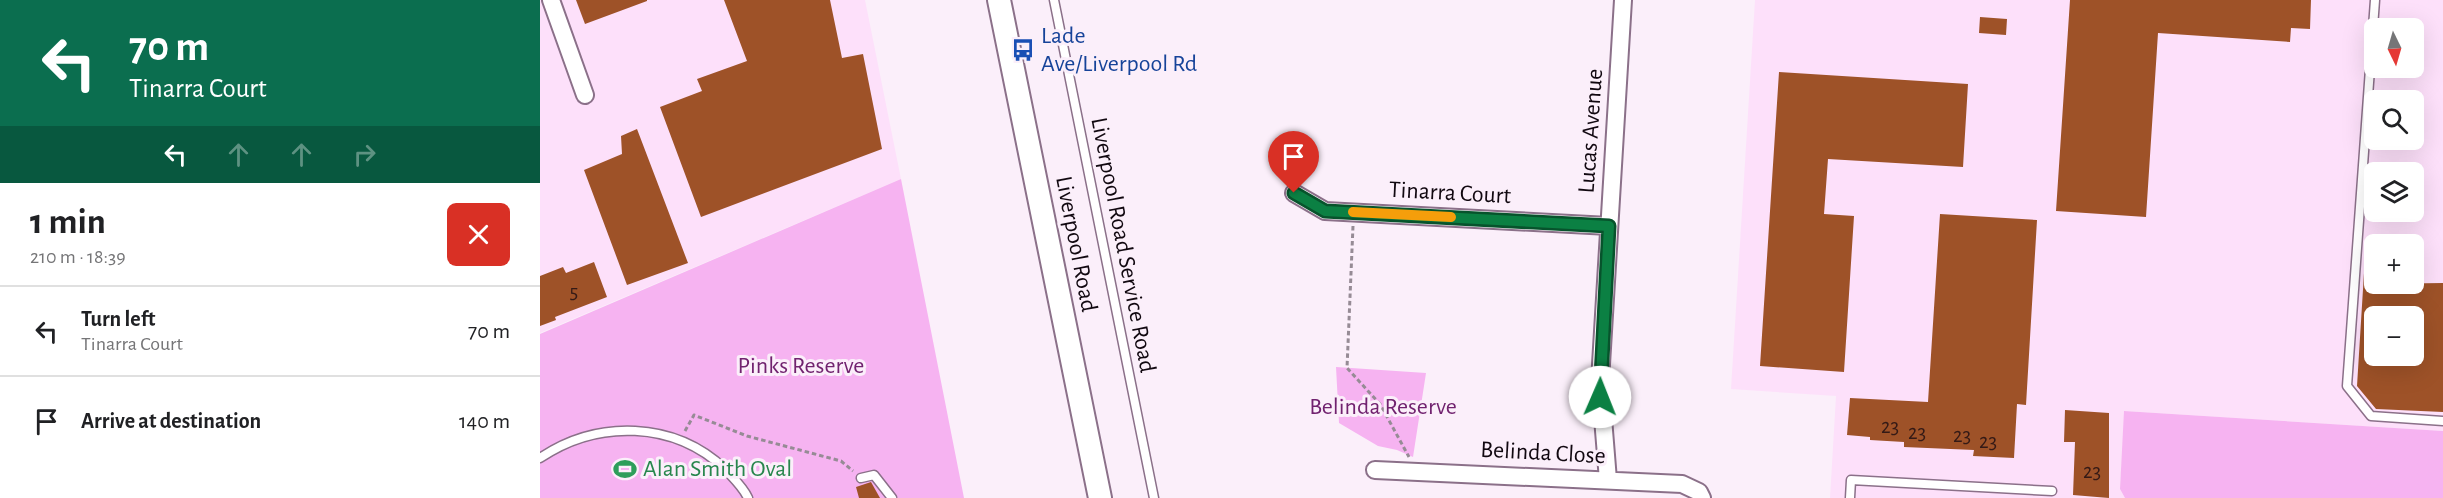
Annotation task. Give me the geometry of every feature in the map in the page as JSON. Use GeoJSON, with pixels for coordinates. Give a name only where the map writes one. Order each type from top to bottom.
{"type":"FeatureCollection","features":[{"type":"Feature","properties":{"kind":"main road","name":"Liverpool Road"},"geometry":{"type":"LineString","coordinates":[[999,0],[1100,498]]}},
{"type":"Feature","properties":{"kind":"street"},"geometry":{"type":"LineString","coordinates":[[551,0],[585,94]]}},
{"type":"Feature","properties":{"kind":"street","name":"Lucas Avenue"},"geometry":{"type":"LineString","coordinates":[[1608,480],[1600,381],[1623,0]]}},
{"type":"Feature","properties":{"kind":"street","name":"Tinarra Court"},"geometry":{"type":"LineString","coordinates":[[1294,193],[1325,211],[1609,226]]}},
{"type":"Feature","properties":{"kind":"street","name":"Belinda Close"},"geometry":{"type":"LineString","coordinates":[[1375,470],[1682,484],[1700,492],[1702,498]]}},
{"type":"Feature","properties":{"kind":"lane","name":"Liverpool Road Service Road"},"geometry":{"type":"LineString","coordinates":[[1054,0],[1154,498]]}},
{"type":"Feature","properties":{"kind":"lane"},"geometry":{"type":"LineString","coordinates":[[2375,0],[2347,386],[2371,416],[2443,421]]}},
{"type":"Feature","properties":{"kind":"lane"},"geometry":{"type":"LineString","coordinates":[[540,458],[553,449],[582,437],[612,432],[646,431],[680,439],[712,457],[732,477],[748,498]]}},
{"type":"Feature","properties":{"kind":"lane"},"geometry":{"type":"LineString","coordinates":[[861,478],[874,475],[892,498]]}},
{"type":"Feature","properties":{"kind":"lane"},"geometry":{"type":"LineString","coordinates":[[1850,498],[1851,480],[2052,491]]}},
{"type":"Feature","properties":{"kind":"path"},"geometry":{"type":"LineString","coordinates":[[1354,212],[1347,368],[1380,404],[1409,456]]}},
{"type":"Feature","properties":{"kind":"path"},"geometry":{"type":"LineString","coordinates":[[680,439],[694,415],[747,436],[841,461],[861,478]]}},
{"type":"Feature","properties":{"kind":"shaded area"},"geometry":{"type":"Polygon","coordinates":[[[540,0],[865,0],[901,179],[540,333],[540,0]]]}},
{"type":"Feature","properties":{"kind":"shaded area"},"geometry":{"type":"Polygon","coordinates":[[[1755,0],[2443,0],[2443,431],[2125,411],[2120,489],[2125,498],[1830,498],[1836,396],[1731,389],[1755,0]]]}},
{"type":"Feature","properties":{"kind":"green space","name":"Pinks Reserve"},"geometry":{"type":"Polygon","coordinates":[[[901,179],[964,498],[540,498],[540,334],[901,179]]]}},
{"type":"Feature","properties":{"kind":"green space","name":"Belinda Reserve"},"geometry":{"type":"Polygon","coordinates":[[[1336,367],[1426,373],[1413,457],[1397,450],[1378,446],[1339,423],[1336,367]]]}},
{"type":"Feature","properties":{"kind":"green space"},"geometry":{"type":"Polygon","coordinates":[[[2124,411],[2443,431],[2443,498],[2125,498],[2120,489],[2124,411]]]}},
{"type":"Feature","properties":{"kind":"building"},"geometry":{"type":"Polygon","coordinates":[[[576,0],[647,0],[647,1],[585,24],[576,0]]]}},
{"type":"Feature","properties":{"kind":"building"},"geometry":{"type":"Polygon","coordinates":[[[724,0],[830,0],[842,58],[863,54],[882,149],[701,217],[660,107],[702,91],[697,79],[747,61],[724,0]]]}},
{"type":"Feature","properties":{"kind":"building"},"geometry":{"type":"Polygon","coordinates":[[[2070,0],[2311,0],[2310,29],[2291,28],[2290,42],[2158,33],[2146,217],[2056,211],[2070,0]]]}},
{"type":"Feature","properties":{"kind":"building"},"geometry":{"type":"Polygon","coordinates":[[[1980,17],[2007,19],[2006,35],[1979,33],[1980,17]]]}},
{"type":"Feature","properties":{"kind":"building"},"geometry":{"type":"Polygon","coordinates":[[[1779,72],[1968,84],[1963,167],[1828,159],[1824,214],[1854,216],[1844,372],[1760,366],[1779,72]]]}},
{"type":"Feature","properties":{"kind":"building"},"geometry":{"type":"Polygon","coordinates":[[[637,129],[688,263],[627,285],[584,170],[622,154],[621,136],[637,129]]]}},
{"type":"Feature","properties":{"kind":"building"},"geometry":{"type":"Polygon","coordinates":[[[1940,214],[2037,220],[2026,405],[2017,404],[2014,458],[1973,456],[1974,450],[1904,447],[1904,442],[1870,440],[1870,437],[1847,435],[1850,398],[1928,402],[1940,214]]]}},
{"type":"Feature","properties":{"kind":"building"},"geometry":{"type":"Polygon","coordinates":[[[594,262],[607,297],[555,317],[556,320],[540,326],[540,276],[563,267],[566,273],[594,262]]]}},
{"type":"Feature","properties":{"kind":"building"},"geometry":{"type":"Polygon","coordinates":[[[2364,273],[2364,294],[2424,294],[2424,283],[2443,283],[2443,412],[2376,409],[2357,386],[2364,273]]]}},
{"type":"Feature","properties":{"kind":"building"},"geometry":{"type":"Polygon","coordinates":[[[2065,410],[2109,413],[2109,498],[2073,495],[2075,442],[2064,442],[2065,410]]]}},
{"type":"Feature","properties":{"kind":"building"},"geometry":{"type":"Polygon","coordinates":[[[871,482],[880,498],[859,498],[856,487],[871,482]]]}},
{"type":"Feature","properties":{"kind":"slow traffic"},"geometry":{"type":"LineString","coordinates":[[1353,212],[1451,217]]}},
{"type":"Feature","properties":{"kind":"place","name":"Lade Ave/Liverpool Rd"},"geometry":{"type":"Point","coordinates":[1023,50]}},
{"type":"Feature","properties":{"kind":"place","name":"Alan Smith Oval"},"geometry":{"type":"Point","coordinates":[625,469]}},
{"type":"Feature","properties":{"kind":"route"},"geometry":{"type":"LineString","coordinates":[[1294,193],[1325,211],[1609,226],[1600,397]]}}]}
